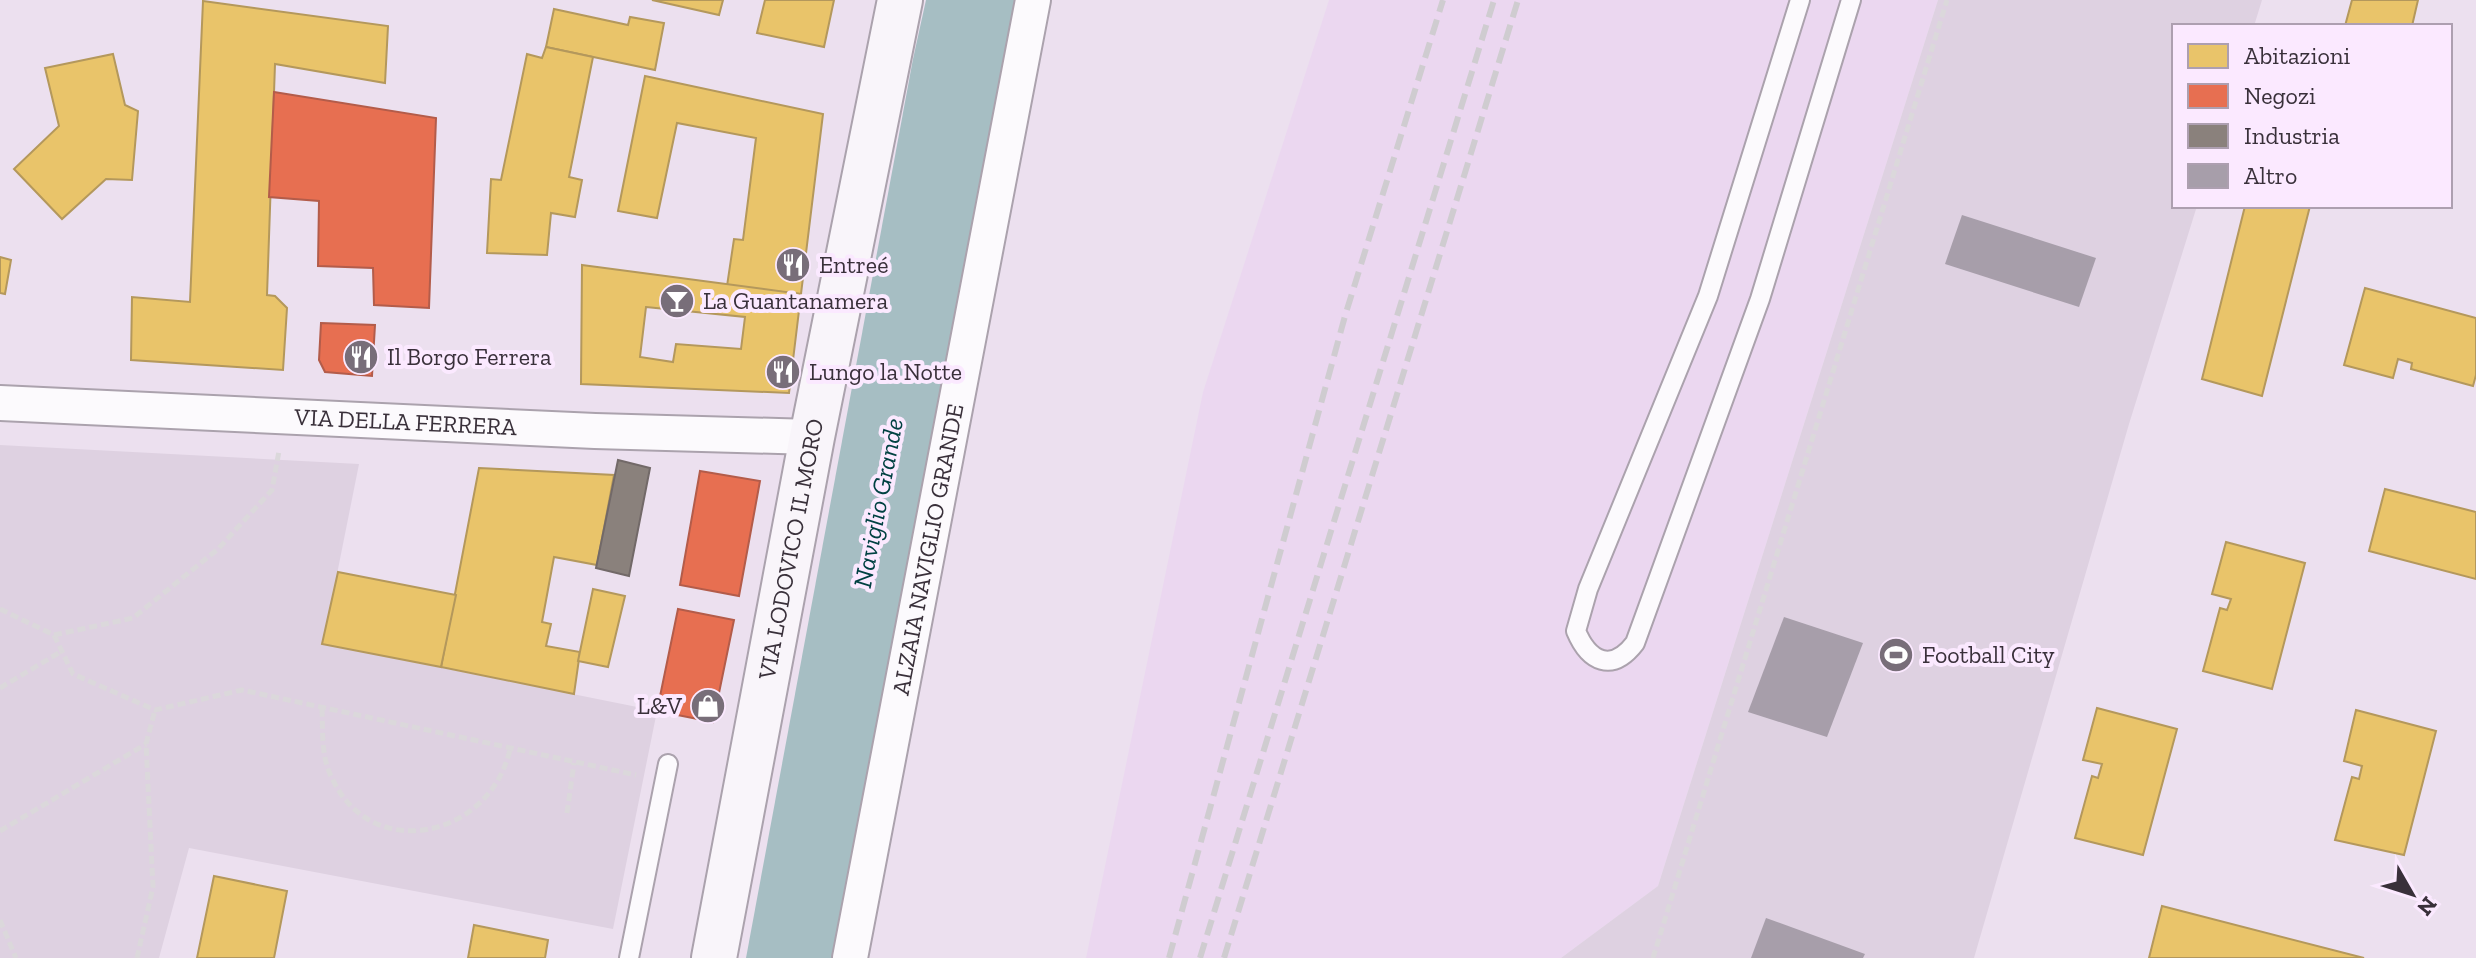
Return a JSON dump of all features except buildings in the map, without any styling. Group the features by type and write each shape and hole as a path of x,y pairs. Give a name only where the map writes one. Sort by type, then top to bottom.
{"street":[{"name":"VIA LODOVICO IL MORO","path":"714,958 812,437 900,0"},
{"name":"ALZAIA NAVIGLIO GRANDE","path":"850,958 1033,0"},
{"name":"VIA DELLA FERRERA","path":"0,403 595,431 812,437"}],"lane":[{"path":"1800,0 1708,296 1588,589 1576,631 1583,648 1595,658 1609,661 1624,657 1635,643 1760,299 1851,0"},
{"path":"629,958 666,773"}],"path":[{"path":"1653,958 1947,0"},
{"path":"54,635 133,618 218,549 272,490 279,450"},
{"path":"0,609 54,635 73,674 155,710 242,690 574,763 666,773"},
{"path":"0,688 62,651"},
{"path":"322,709 324,752 330,776 344,797 362,816 410,833 466,817 506,769 510,749"},
{"path":"137,958 153,887 146,744 155,710"},
{"path":"0,831 146,744"},
{"path":"567,813 574,763"},
{"path":"0,920 16,958"}],"shaded area":[{"path":"1329,0 1938,0 1658,886 1561,958 1086,958 1203,392"},
{"name":"Football City","path":"1938,0 2262,0 2255,24 2172,24 2172,208 2196,208 2129,424 1974,958 1561,958 1658,886"},
{"path":"0,445 359,464 323,644 657,711 613,929 189,848 159,958 0,958"}],"water":[{"name":"Naviglio Grande","path":"926,0 1016,0 834,958 746,958 913,59"}],"railway":[{"path":"1169,958 1345,316 1443,0"},
{"path":"1200,958 1494,0"},
{"path":"1224,958 1518,0"}],"place":[{"name":"Entreé","path":"793,265"},
{"name":"La Guantanamera","path":"677,301"},
{"name":"Il Borgo Ferrera","path":"361,357"},
{"name":"Lungo la Notte","path":"783,372"},
{"name":"Football City","path":"1896,655"},
{"name":"L&V","path":"708,706"}]}
